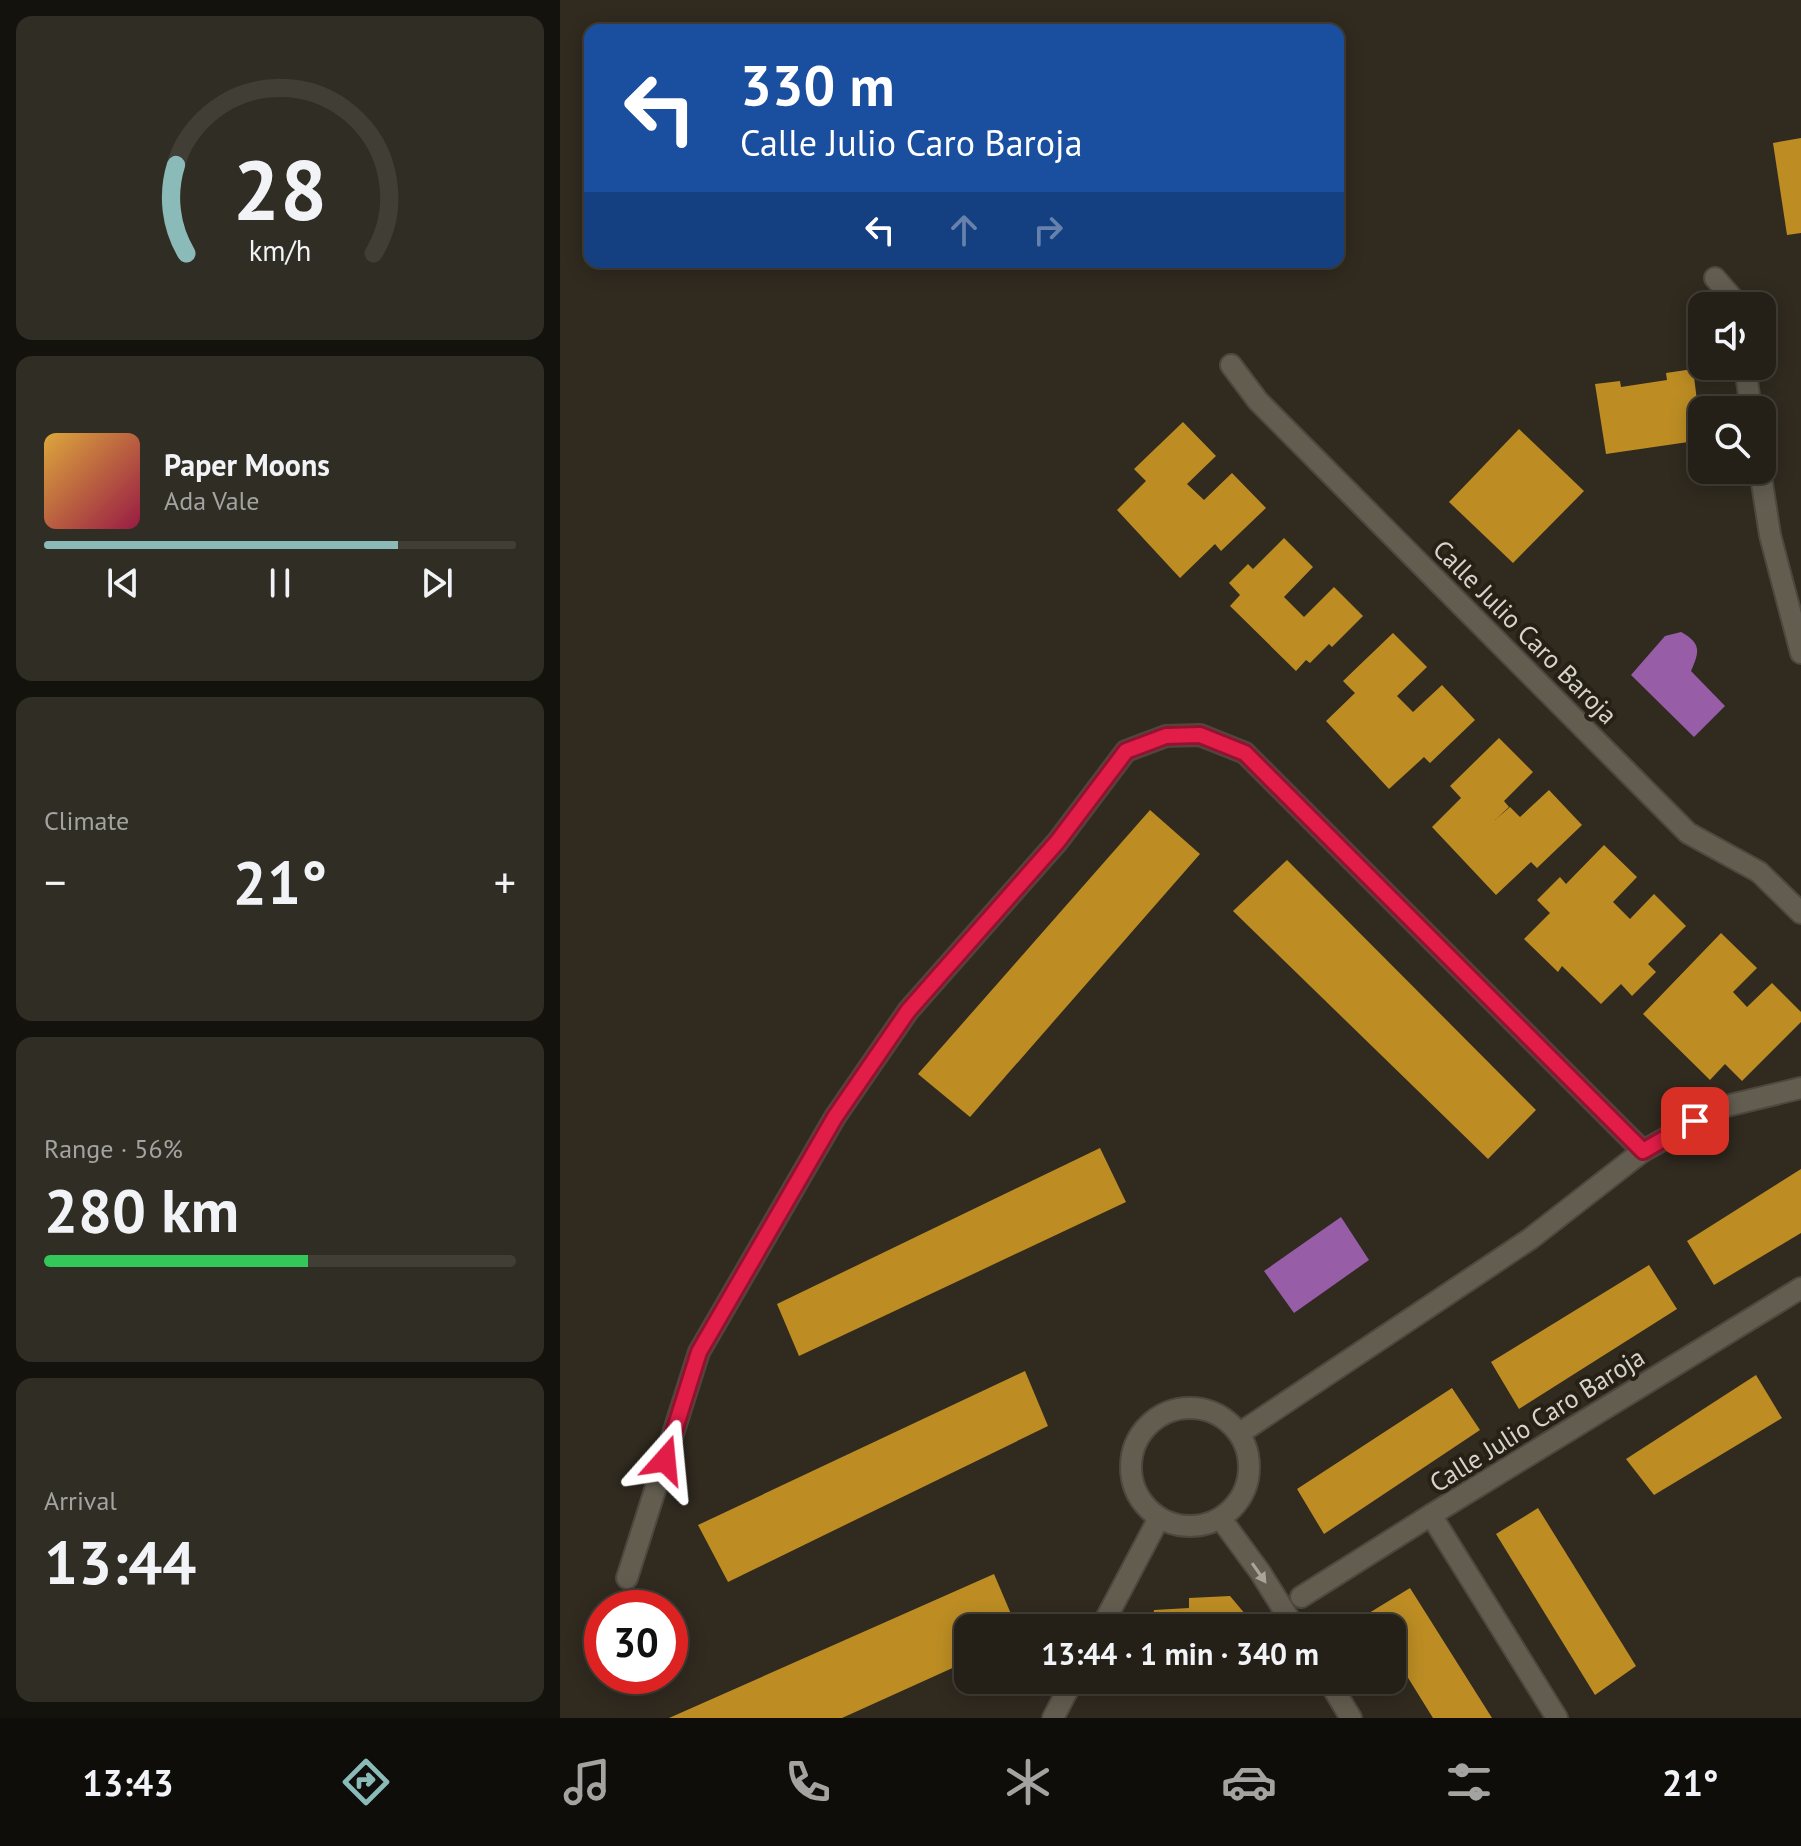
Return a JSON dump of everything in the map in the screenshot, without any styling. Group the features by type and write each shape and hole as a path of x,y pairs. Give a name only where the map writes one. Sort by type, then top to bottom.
{"street":[{"path":"1715,278 1727,292"},
{"name":"Calle Julio Caro Baroja","path":"1231,365 1258,401 1688,833 1759,872 1801,913"},
{"path":"1762,484 1770,535 1801,653"},
{"path":"627,1578 699,1352 835,1117 908,1011 1058,841 1126,751 1166,736 1200,735 1245,753 1643,1151"},
{"path":"1240,1433 1530,1239 1643,1151 1722,1107 1801,1088"},
{"name":"Calle Julio Caro Baroja","path":"1301,1597 1801,1288"},
{"path":"1195,1407 1220,1415 1240,1433 1249,1455 1249,1480 1239,1502 1221,1519 1190,1527 1159,1518 1140,1500 1131,1475 1133,1449 1146,1426 1168,1411 1195,1407"},
{"path":"1431,1515 1557,1718"},
{"path":"1108,1614 1159,1518"},
{"path":"1221,1519 1286,1614"},
{"path":"1053,1718 1066,1694"},
{"path":"1336,1694 1351,1718"}],"shaded area":[{"path":"1681,632 1697,648 1691,671 1725,706 1694,737 1631,675 1665,636"},
{"path":"1341,1217 1369,1260 1294,1313 1264,1271"}],"building":[{"path":"1801,138 1801,233 1787,235 1773,143"},
{"path":"1688,370 1688,380 1694,380 1696,396 1688,396 1688,442 1606,454 1595,384 1620,381 1621,387 1667,380 1666,373"},
{"path":"1183,422 1216,456 1187,484 1204,500 1232,473 1266,508 1221,551 1215,544 1180,578 1117,510 1146,481 1134,469"},
{"path":"1519,429 1584,491 1513,563 1449,502"},
{"path":"1284,538 1313,567 1284,597 1304,617 1334,587 1363,616 1332,647 1329,644 1310,663 1306,660 1296,671 1230,606 1240,595 1229,583 1248,564 1253,569"},
{"path":"1393,633 1427,667 1397,696 1413,712 1442,685 1475,720 1430,763 1424,757 1389,789 1326,721 1355,693 1343,681"},
{"path":"1499,738 1533,772 1504,801 1509,807 1495,820 1510,807 1520,817 1549,790 1582,825 1537,868 1531,862 1496,895 1432,827 1461,798 1450,786"},
{"path":"1150,810 1200,854 970,1117 918,1074"},
{"path":"1604,845 1637,877 1613,902 1630,919 1654,894 1686,926 1648,964 1656,972 1632,996 1621,984 1601,1004 1562,966 1558,972 1524,939 1550,913 1537,900 1560,877 1566,884"},
{"path":"1287,860 1536,1110 1488,1159 1233,911"},
{"path":"1721,933 1757,968 1733,992 1747,1007 1772,983 1801,1012 1801,1022 1742,1081 1725,1064 1710,1080 1643,1014"},
{"path":"1100,1148 1126,1202 799,1356 777,1304"},
{"path":"1801,1169 1801,1233 1714,1285 1687,1241"},
{"path":"1649,1265 1677,1309 1519,1409 1491,1362"},
{"path":"1025,1371 1048,1426 728,1582 698,1525"},
{"path":"1756,1375 1782,1418 1654,1495 1626,1459"},
{"path":"1452,1388 1480,1430 1324,1534 1297,1489"},
{"path":"1538,1508 1636,1666 1595,1695 1496,1534"},
{"path":"994,1574 1011,1614 954,1614 954,1667 842,1718 669,1718"},
{"path":"1410,1588 1492,1718 1433,1718 1406,1675 1406,1614 1369,1613"},
{"path":"1230,1596 1245,1614 1153,1614 1154,1610 1189,1608 1189,1598"}],"route":[{"path":"665,1460 699,1352 835,1117 908,1011 1058,841 1126,751 1166,736 1200,735 1245,753 1643,1151 1695,1121"}]}
